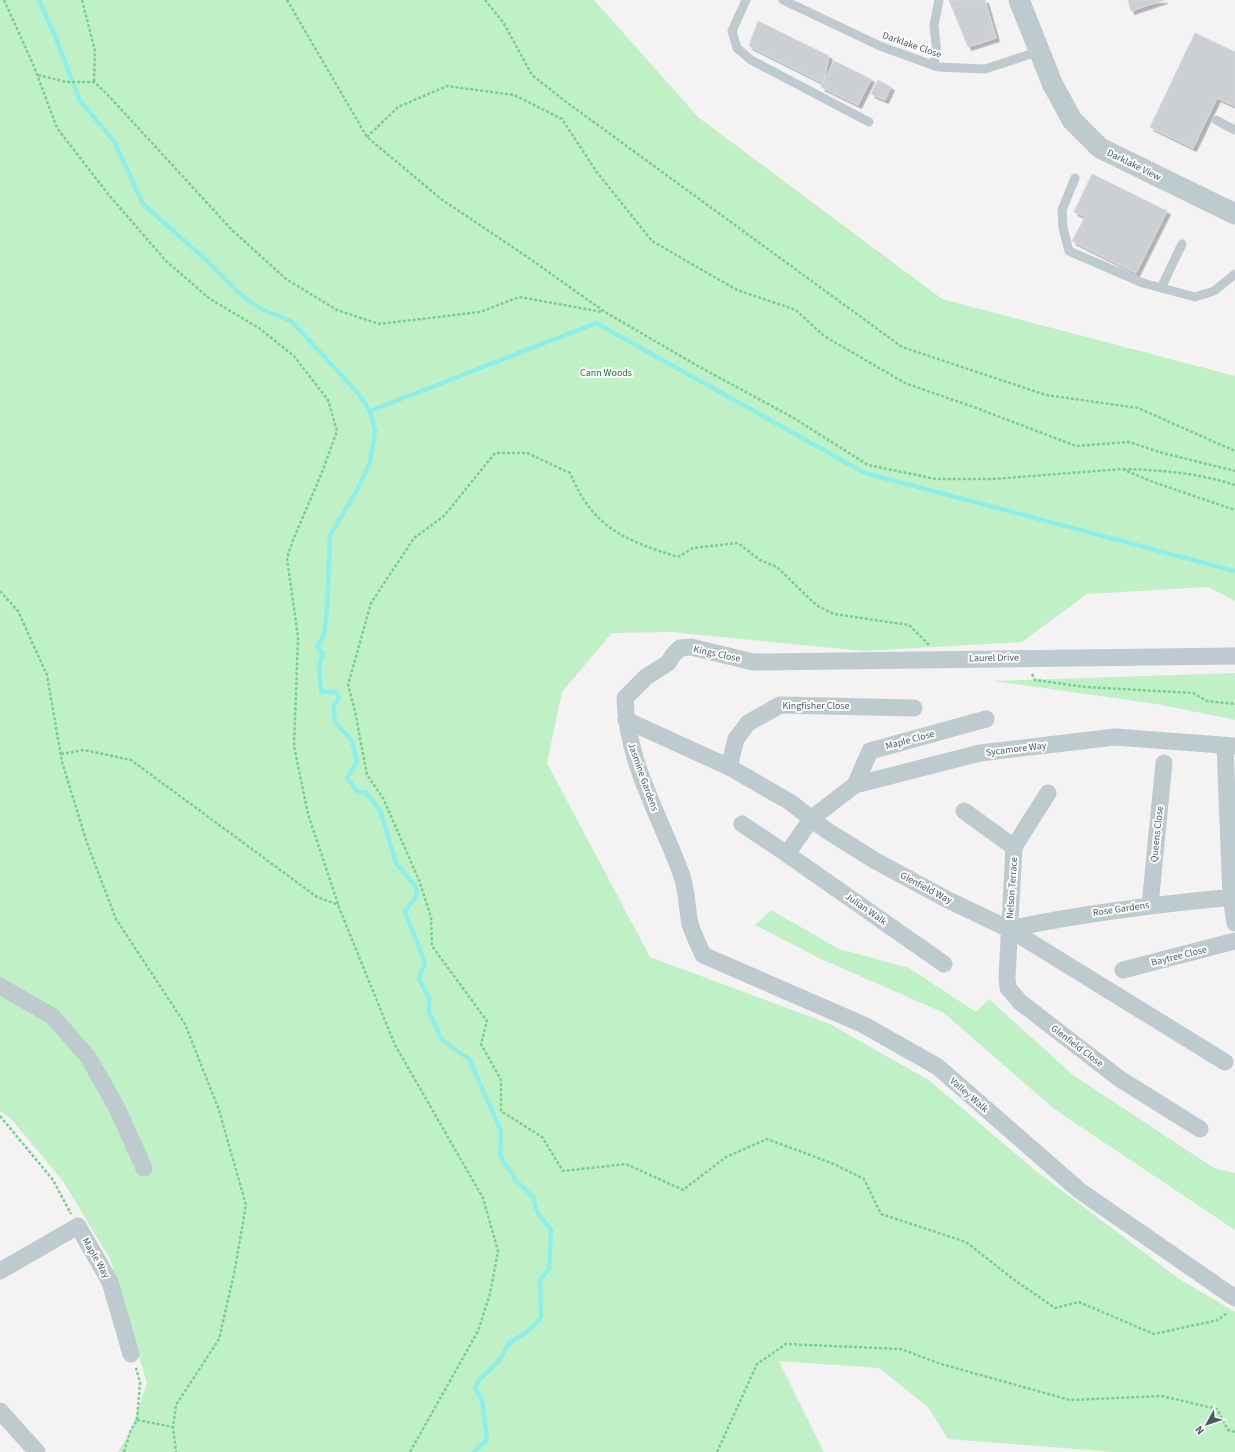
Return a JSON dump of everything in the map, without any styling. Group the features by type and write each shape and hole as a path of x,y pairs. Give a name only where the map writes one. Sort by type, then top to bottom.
{"street":[{"name":"Darklake View","path":"1019,0 1052,83 1072,120 1100,148 1235,214"},
{"name":"Kings Close","path":"680,648 691,647 753,662"},
{"name":"Jasmine Gardens","path":"680,648 668,663 646,677 625,698 626,720 630,742 646,792 671,846 686,890 690,925"},
{"name":"Laurel Drive","path":"753,662 1021,657 1235,656"},
{"name":"Kingfisher Close","path":"729,767 736,740 748,722 780,705 914,708"},
{"name":"Maple Close","path":"855,785 870,751 986,719"},
{"name":"Glenfield Way","path":"626,720 729,767 790,802 874,860 946,899 1009,929 1225,1062"},
{"name":"Sycamore Way","path":"812,818 855,785 980,753 1115,737 1230,746"},
{"path":"1230,746 1233,897 1235,924"},
{"name":"Queens Close","path":"1150,905 1164,763"},
{"name":"Nelson Terrace","path":"1009,929 1014,846 1048,793"},
{"name":"Nelson Terrace","path":"964,811 1014,846"},
{"path":"787,854 812,818"},
{"name":"Julian Walk","path":"742,824 944,964"},
{"name":"Rose Gardens","path":"1009,929 1058,919 1150,905 1233,897"},
{"name":"Valley Walk","path":"690,925 703,955 864,1026 938,1068 1080,1191 1235,1298"},
{"name":"Glenfield Close","path":"1009,929 1007,958 1008,988 1020,1002 1120,1079 1200,1129"},
{"name":"Baytree Close","path":"1123,970 1235,942"},
{"path":"0,986 52,1016 88,1057 116,1106 144,1168"},
{"name":"Maple Way","path":"0,1271 78,1226 110,1282 131,1354"},
{"path":"0,1411 37,1452"}],"lane":[{"path":"746,0 732,31 737,48 751,60 869,122"},
{"name":"Darklake Close","path":"783,0 880,46 938,67 984,69 1040,51"},
{"path":"932,65 937,54 934,25 939,0"},
{"path":"1216,120 1235,130"},
{"path":"1075,178 1062,210 1063,228 1069,251 1143,283 1195,297 1214,291 1235,274"},
{"path":"1161,288 1182,244"}],"path":[{"path":"4,0 37,75 57,128 108,194 166,261 210,299 260,328 294,356 328,400 337,430 321,475 293,540 287,558 298,638 294,746 308,814 339,906 395,1045 483,1198 498,1251 490,1294 478,1331 410,1452"},
{"path":"82,0 95,51 94,82"},
{"path":"287,0 367,137 440,200 523,254 605,312 696,365 792,417 868,465 936,479 992,480 1122,469 1156,470 1220,480 1235,485"},
{"path":"485,0 503,22 532,75 565,101 902,347 1046,395 1138,408 1235,451"},
{"path":"37,75 66,82 94,82 107,94 232,230 286,279 337,310 379,324 480,312 519,297 605,312"},
{"path":"367,137 398,107 447,86 514,95 562,119 596,171 652,241 737,290 796,310 824,336 905,383 1076,446 1129,442 1163,453 1235,471"},
{"path":"1122,469 1153,482 1235,510"},
{"path":"0,591 18,611 47,674 61,754 86,843 116,919 185,1024 220,1110 246,1205 234,1274 219,1339 176,1404 173,1427 176,1452"},
{"path":"1021,657 1035,680 1086,688 1193,693 1207,701 1235,704"},
{"path":"61,754 84,750 131,760 317,897 339,906"},
{"path":"0,1116 53,1180 78,1226"},
{"path":"717,1452 757,1364 786,1344 901,1349 941,1364 1070,1400 1162,1396 1217,1409 1228,1430 1235,1432"},
{"path":"124,1452 130,1432 137,1420 140,1382 131,1354"},
{"path":"137,1420 173,1427"}],"green space":[{"name":"Cann Woods","path":"0,0 594,0 698,117 942,299 1235,376 1235,601 1208,587 1087,594 1022,642 863,651 672,632 612,633 562,692 547,763 650,957 830,1024 930,1081 1036,1171 1178,1278 1235,1312 1235,1452 1114,1452 948,1439 928,1407 879,1368 779,1361 824,1452 118,1452 130,1432 147,1383 110,1259 63,1181 12,1120 0,1111"},
{"path":"1235,673 1235,720 1157,704 993,681"},
{"path":"771,910 839,949 909,968 976,1012 989,999 1073,1075 1214,1168 1235,1173 1235,1230 1054,1109 944,1013 821,959 755,925"}],"building":[{"path":"949,0 985,0 996,38 968,47"},
{"path":"1128,0 1164,0 1131,11"},
{"path":"758,21 829,56 823,83 749,46"},
{"path":"1195,33 1235,52 1235,106 1217,98 1193,148 1150,127"},
{"path":"834,61 871,79 858,105 821,87"},
{"path":"878,80 891,87 885,100 871,94"},
{"path":"1092,174 1167,211 1136,273 1072,241 1085,217 1074,212"}],"waterway":[{"path":"39,0 56,38 80,101 114,141 143,204 205,259 237,291 259,308 291,321 358,393 370,411 375,431 370,463 355,494 330,535 327,611 324,635 317,646 323,653 319,667 321,692 336,692 339,699 333,707 335,722 352,741 357,761 347,778 359,793 365,792 380,810 396,863 417,889 416,896 405,912 425,962 419,979 429,998 429,1012 442,1040 469,1059 501,1131 500,1155 516,1181 533,1197 537,1212 551,1230 549,1269 540,1281 541,1318 527,1332 509,1343 499,1361 479,1380 475,1389 482,1399 487,1440 474,1452"},
{"path":"370,411 596,323 865,473 1235,571"}]}
